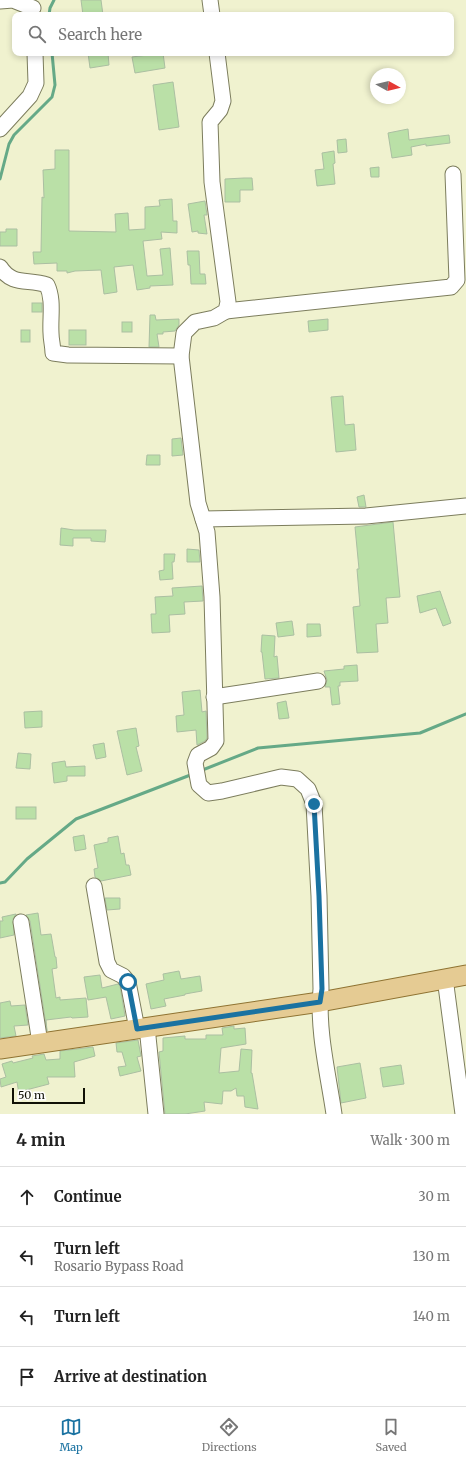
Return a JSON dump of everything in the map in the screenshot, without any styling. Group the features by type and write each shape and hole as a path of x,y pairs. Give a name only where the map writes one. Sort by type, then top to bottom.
{"main road":[{"path":"0,1049 320,1002 466,975"}],"street":[{"path":"0,1 13,0 33,8"},
{"path":"210,0 212,12"},
{"path":"0,129 30,96 36,83 35,56"},
{"path":"217,56 223,101 220,110 210,122 212,182 228,302 226,311"},
{"path":"334,1114 324,1052 320,1002 322,989 314,804 308,789 297,779 281,777 208,793 199,785 194,763 198,755 211,748 216,741 212,597 207,532 198,503 181,356 184,333 195,322 214,318 226,311 451,287 457,280 453,174"},
{"path":"0,267 4,273 14,280 38,282 47,285 50,290 51,301 51,334 53,353 68,355 181,356"},
{"path":"203,519 366,516 466,506"},
{"path":"214,697 318,681"},
{"path":"94,886 107,962 111,970 124,976 128,982 142,1028 156,1114"},
{"path":"21,922 40,1043"},
{"path":"445,978 463,1114"}],"building":[{"path":"81,0 101,0 103,12 83,12"},
{"path":"88,56 108,56 109,65 90,68"},
{"path":"163,56 165,68 135,73 132,57"},
{"path":"173,82 179,127 159,130 153,85"},
{"path":"408,129 409,140 449,135 450,143 426,146 426,144 411,147 412,155 392,158 388,133"},
{"path":"346,139 347,152 338,153 337,140"},
{"path":"55,150 69,150 69,231 116,232 115,214 128,213 129,230 145,229 145,207 160,206 159,200 172,199 173,221 177,221 177,233 161,232 162,239 143,241 147,276 163,275 160,249 170,248 173,285 150,286 150,288 137,290 133,265 114,267 117,292 104,294 101,270 75,271 67,273 67,271 57,271 57,263 34,264 33,252 41,252 42,197 44,198 43,170 55,169"},
{"path":"334,151 335,163 333,164 335,184 317,186 315,170 324,169 322,153"},
{"path":"379,167 379,177 371,177 370,168"},
{"path":"252,178 253,190 240,190 240,202 225,202 225,179"},
{"path":"205,201 207,215 204,215 207,234 198,233 198,231 192,232 188,204"},
{"path":"6,229 17,229 17,246 0,246 0,232 6,232"},
{"path":"187,251 199,251 200,274 205,274 206,284 191,284 190,265 188,265"},
{"path":"32,303 42,303 42,312 32,312"},
{"path":"150,315 155,315 156,320 179,319 179,325 175,331 157,334 159,347 149,347"},
{"path":"328,319 328,330 309,332 308,321"},
{"path":"122,322 132,322 132,332 122,332"},
{"path":"21,330 30,330 30,342 21,342"},
{"path":"69,330 86,330 86,345 69,345"},
{"path":"343,396 345,425 354,424 356,450 336,452 331,397"},
{"path":"181,438 183,455 172,456 172,439"},
{"path":"147,455 160,455 160,465 146,465"},
{"path":"364,495 366,507 359,507 357,497"},
{"path":"393,522 400,597 386,598 388,623 376,624 378,652 357,653 353,607 360,606 357,569 359,569 355,527"},
{"path":"61,528 74,530 106,530 105,542 91,541 91,538 73,538 73,546 60,545"},
{"path":"187,549 199,550 200,562 187,562"},
{"path":"164,554 175,554 174,562 172,562 173,579 160,580 159,571 164,570"},
{"path":"202,586 203,601 184,602 185,614 169,615 170,632 152,633 151,614 156,614 155,597 173,596 172,588"},
{"path":"440,591 451,623 443,626 436,608 420,613 417,596"},
{"path":"292,621 294,635 278,637 276,623"},
{"path":"307,624 320,624 321,636 307,637"},
{"path":"262,635 275,636 274,657 277,656 279,678 265,679 261,652"},
{"path":"357,665 358,681 340,682 340,686 338,686 340,704 332,705 330,687 325,687 327,680 324,671 344,669 344,666"},
{"path":"200,690 202,712 206,711 207,738 205,741 197,745 196,730 177,732 176,716 184,715 182,692"},
{"path":"286,701 289,718 279,719 277,703"},
{"path":"42,711 42,727 25,728 24,712"},
{"path":"136,728 139,746 136,747 142,771 127,775 117,731"},
{"path":"104,743 106,757 96,759 93,745"},
{"path":"18,753 31,754 30,769 16,768"},
{"path":"65,761 66,767 85,766 85,776 67,776 67,781 54,783 52,763"},
{"path":"16,807 36,807 36,819 16,819"},
{"path":"84,835 86,849 75,851 73,837"},
{"path":"118,836 121,854 124,853 126,865 129,865 131,875 101,881 95,877 94,869 98,868 94,845 108,842 108,838"},
{"path":"105,898 120,898 120,909 107,910"},
{"path":"38,913 41,935 51,934 56,957 57,968 52,969 56,998 60,997 60,1000 86,998 88,1017 71,1017 46,1020 47,1031 30,921 26,915"},
{"path":"16,914 13,919 14,935 0,938 0,921 3,921 2,917"},
{"path":"179,971 181,979 200,976 202,991 164,999 166,1006 151,1009 146,984 164,980 163,974"},
{"path":"100,975 102,988 118,984 120,986 125,1016 111,1019 106,997 88,1000 84,977"},
{"path":"10,1001 11,1006 25,1005 28,1025 14,1026 16,1036 0,1038 0,1003"},
{"path":"234,1026 234,1029 245,1028 246,1044 221,1048 219,1073 239,1071 241,1049 252,1050 251,1073 258,1109 245,1107 244,1096 237,1096 236,1088 231,1091 223,1091 222,1104 204,1102 205,1111 185,1114 165,1114 159,1052 163,1051 163,1038 185,1036 185,1039 206,1039 206,1035 223,1035 222,1028"},
{"path":"138,1040 141,1056 137,1057 141,1071 120,1076 118,1067 126,1066 122,1052 117,1052 116,1043"},
{"path":"93,1047 95,1056 74,1062 75,1077 47,1077 49,1084 26,1090 27,1092 19,1094 17,1082 1,1087 0,1079 6,1077 2,1064 12,1061 13,1063 33,1058 32,1056 44,1054 46,1060 60,1059 60,1051"},
{"path":"360,1063 366,1098 341,1103 337,1067"},
{"path":"401,1065 404,1084 383,1087 380,1068"}],"waterway":[{"path":"49,12 54,0"},
{"path":"0,179 9,144 14,135 52,97 55,85 52,56"},
{"path":"200,771 258,748 420,733 466,714"},
{"path":"0,883 5,882 27,859 76,819 193,774"}],"route":[{"path":"128,982 137,1029 320,1002 322,989 314,804"}]}
